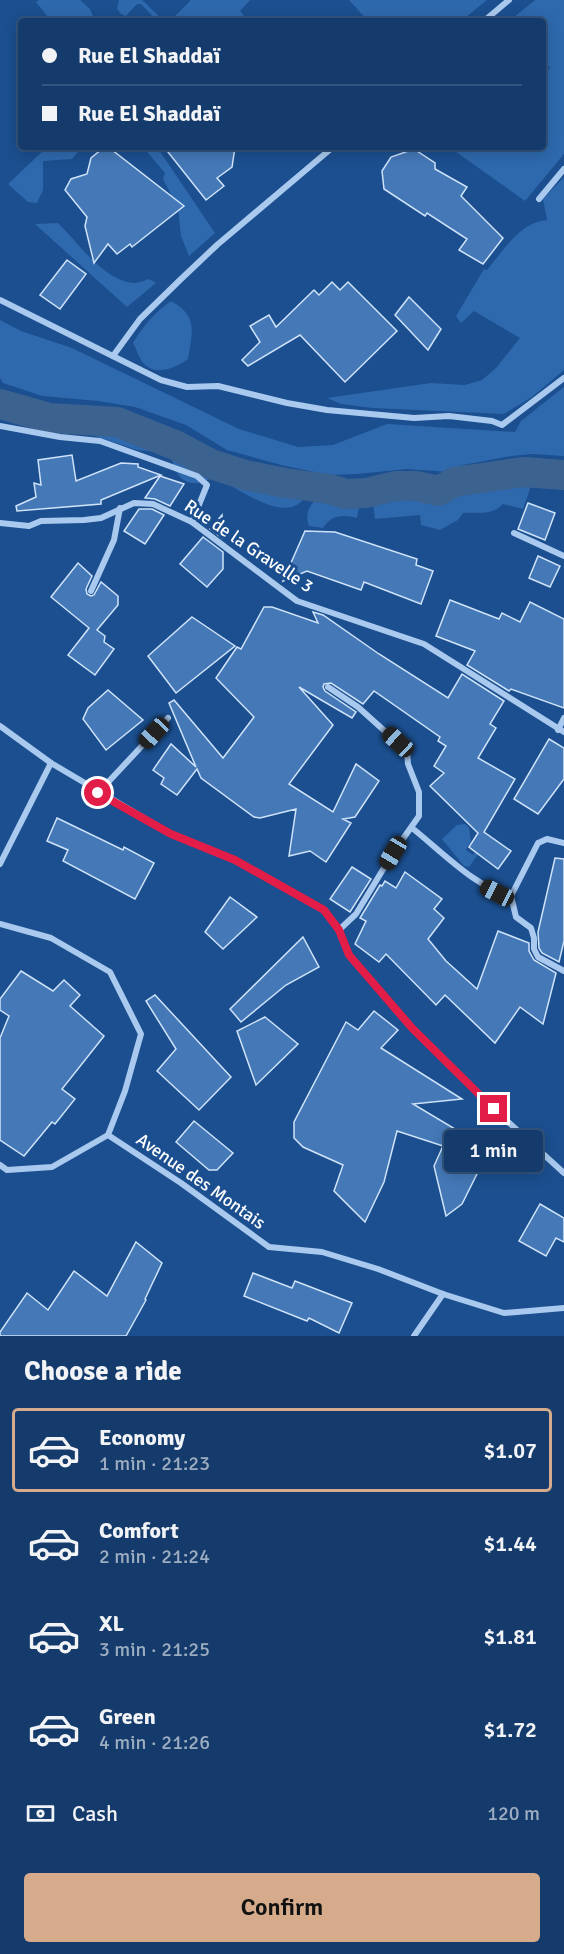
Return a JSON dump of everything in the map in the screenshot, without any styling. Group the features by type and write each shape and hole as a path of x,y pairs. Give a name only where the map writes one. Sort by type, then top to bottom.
{"street":[{"path":"488,18 509,0"},
{"path":"113,356 140,319 217,245 329,150"},
{"path":"539,199 564,169"},
{"path":"0,300 161,380 187,387 218,386 327,410 414,418 449,417 502,425 564,378"},
{"path":"0,426 100,441 197,476 207,485 192,522"},
{"name":"Rue de la Gravelle 3","path":"0,523 29,526 41,521 101,518 134,503 153,504 192,522 297,601 424,644 561,731"},
{"path":"91,591 114,540 120,508"},
{"path":"514,533 564,556"},
{"path":"328,687 358,707 407,751 408,764 419,792 419,816 393,853 356,914 339,930"},
{"path":"98,793 168,718"},
{"path":"561,731 564,718"},
{"path":"0,726 98,793 171,834 235,860 324,910 339,930 349,955 412,1028 494,1109 564,1173"},
{"path":"0,864 51,763"},
{"path":"412,828 483,885 497,893 511,896"},
{"path":"564,843 542,839 511,896 516,917 531,928 534,950 538,957 564,971"},
{"name":"Avenue des Montais","path":"0,924 51,938 110,972 141,1034 125,1091 108,1135 181,1183 269,1247 322,1252 504,1313 564,1308"},
{"path":"0,1165 7,1170 52,1167 108,1135"},
{"path":"414,1336 443,1294"}],"shaded area":[{"path":"39,0 80,0 90,9 94,18 49,18 36,2"},
{"path":"119,0 142,0 161,18 154,18 141,4 137,4 126,16 117,9"},
{"path":"191,0 250,0 240,11 246,18 173,18"},
{"path":"349,0 487,0 465,18 365,18"},
{"path":"535,0 564,0 564,154 525,201 453,150 546,150 546,73 550,67 546,64 546,18 513,18"},
{"path":"44,150 80,150 72,159 43,161 43,190 37,203 28,202 8,184"},
{"path":"146,150 159,150 215,233 189,256 181,236 178,208 163,179 165,173"},
{"path":"564,177 564,370 532,397 504,414 373,408 341,404 327,398 431,383 465,385 482,380 496,368 520,338 474,311 461,323 456,316 484,269 487,270 520,232 537,222 547,220 543,199"},
{"path":"58,223 92,260 113,276 135,283 149,279 156,283 127,307 35,224"},
{"path":"171,301 180,307 190,319 192,334 188,359 164,370 151,369 141,360 133,343 150,320"},
{"path":"0,320 21,331 72,348 239,429 298,447 333,445 387,424 515,432 521,421 564,387 564,456 531,454 512,456 463,465 449,472 407,469 329,475 281,465 227,450 186,425 135,407 42,396 3,383 0,378"},
{"path":"89,415 116,415 137,421 203,453 231,463 304,481 307,493 300,503 281,508 259,501 229,485 210,479 197,483 185,481 177,473 172,459 158,452 137,450 89,434 82,423"},
{"path":"516,474 534,477 523,509 503,504 489,512 463,513 458,520 440,530 421,525 420,515 375,519 373,505 359,507 357,518 346,516 333,518 323,528 309,526 308,522 307,514 312,504 325,496 380,499 416,489 470,487"},
{"path":"465,824 469,828 471,841 466,850 473,855 478,848 481,850 469,867 464,866 442,839 457,825"}],"building":[{"path":"101,150 112,150 184,206 132,247 130,244 117,254 108,244 94,263 85,226 87,217 65,190 71,179 87,174 91,158"},
{"path":"166,150 235,150 232,167 217,178 224,186 206,200"},
{"path":"416,150 435,163 435,169 467,187 461,196 503,238 483,264 459,250 467,239 427,213 425,216 384,189 382,171 391,157"},
{"path":"67,260 86,274 60,309 40,295"},
{"path":"332,282 340,290 348,282 397,331 345,382 300,335 248,366 242,360 260,342 250,326 269,315 276,327 314,290 319,295"},
{"path":"409,297 441,329 428,350 395,315"},
{"path":"72,455 76,481 121,463 138,464 138,467 161,475 101,500 101,504 17,511 16,506 36,497 34,483 41,485 38,460"},
{"path":"160,476 184,484 170,506 155,499 145,498"},
{"path":"528,503 555,513 545,540 518,529"},
{"path":"139,509 152,509 164,515 145,544 124,531"},
{"path":"222,515 222,538 210,529"},
{"path":"305,531 335,532 417,559 416,565 433,571 421,604 364,582 361,590 307,571 283,581"},
{"path":"203,537 223,552 223,569 207,587 180,564"},
{"path":"538,556 560,566 550,587 529,578"},
{"path":"78,563 92,576 86,589 87,594 94,595 101,582 118,596 118,605 97,630 105,636 104,642 114,649 95,675 68,655 89,628 51,597"},
{"path":"450,600 499,619 502,613 520,622 530,602 564,619 564,708 511,689 509,691 467,665 475,651 436,636"},
{"path":"264,607 272,607 318,623 313,612 323,615 448,698 462,674 504,701 490,724 496,728 478,758 515,779 484,832 511,851 498,869 469,847 478,833 430,786 444,773 434,766 446,746 438,741 440,737 374,691 363,704 331,683 324,684 325,691 356,712 352,718 299,687 333,725 289,784 333,812 356,764 379,781 355,817 343,819 351,823 326,862 310,851 289,856 296,809 260,818 254,817 201,778 197,769 177,795 161,784 164,778 153,770 171,744 196,767 169,703 174,700 223,758 254,717 216,678 237,647 241,649"},
{"path":"192,617 235,646 176,693 148,656"},
{"path":"108,690 143,720 106,750 83,719 88,708"},
{"path":"549,739 564,748 564,779 538,814 514,799"},
{"path":"57,818 123,850 124,847 154,863 135,899 63,861 68,850 47,841"},
{"path":"555,858 564,859 564,941 559,962 542,953 539,948 538,932"},
{"path":"352,867 371,879 350,912 330,899"},
{"path":"405,872 442,899 434,909 444,918 428,939 446,961 477,989 498,931 529,943 529,951 534,960 556,973 543,1024 520,1007 495,1043 445,995 436,1005 386,954 379,962 355,944 366,921 360,918 380,885 382,886 385,881 396,888"},
{"path":"230,897 257,917 223,949 205,932"},
{"path":"303,937 319,967 286,985 241,1022 230,1009"},
{"path":"21,971 53,991 64,980 80,995 70,1006 104,1036 62,1089 75,1099 55,1124 52,1122 24,1156 0,1140 0,1038 9,1016 0,1010 0,999"},
{"path":"155,995 231,1077 199,1110 157,1071 176,1049 146,1001"},
{"path":"374,1011 398,1030 381,1048 462,1099 413,1104 497,1154 493,1163 484,1160 462,1204 446,1216 434,1166 443,1146 397,1131 384,1182 365,1222 334,1191 343,1165 303,1147 294,1138 294,1122 346,1022 358,1030"},
{"path":"265,1017 298,1044 256,1085 237,1031"},
{"path":"194,1121 233,1153 217,1170 209,1170 176,1142"},
{"path":"540,1204 564,1218 564,1242 556,1238 546,1256 519,1241"},
{"path":"136,1242 162,1263 146,1300 126,1336 0,1336 0,1332 27,1293 48,1310 74,1271 107,1296"},
{"path":"253,1273 292,1288 295,1281 352,1303 339,1333 309,1318 307,1321 244,1296"}],"waterway":[{"path":"0,404 49,418 117,422 175,445 211,464 245,475 346,494 366,493 395,486 416,486 439,491 454,482 523,472 564,475"}],"route":[{"path":"98,793 171,834 235,860 324,910 339,930 349,955 412,1028 494,1109"}]}
